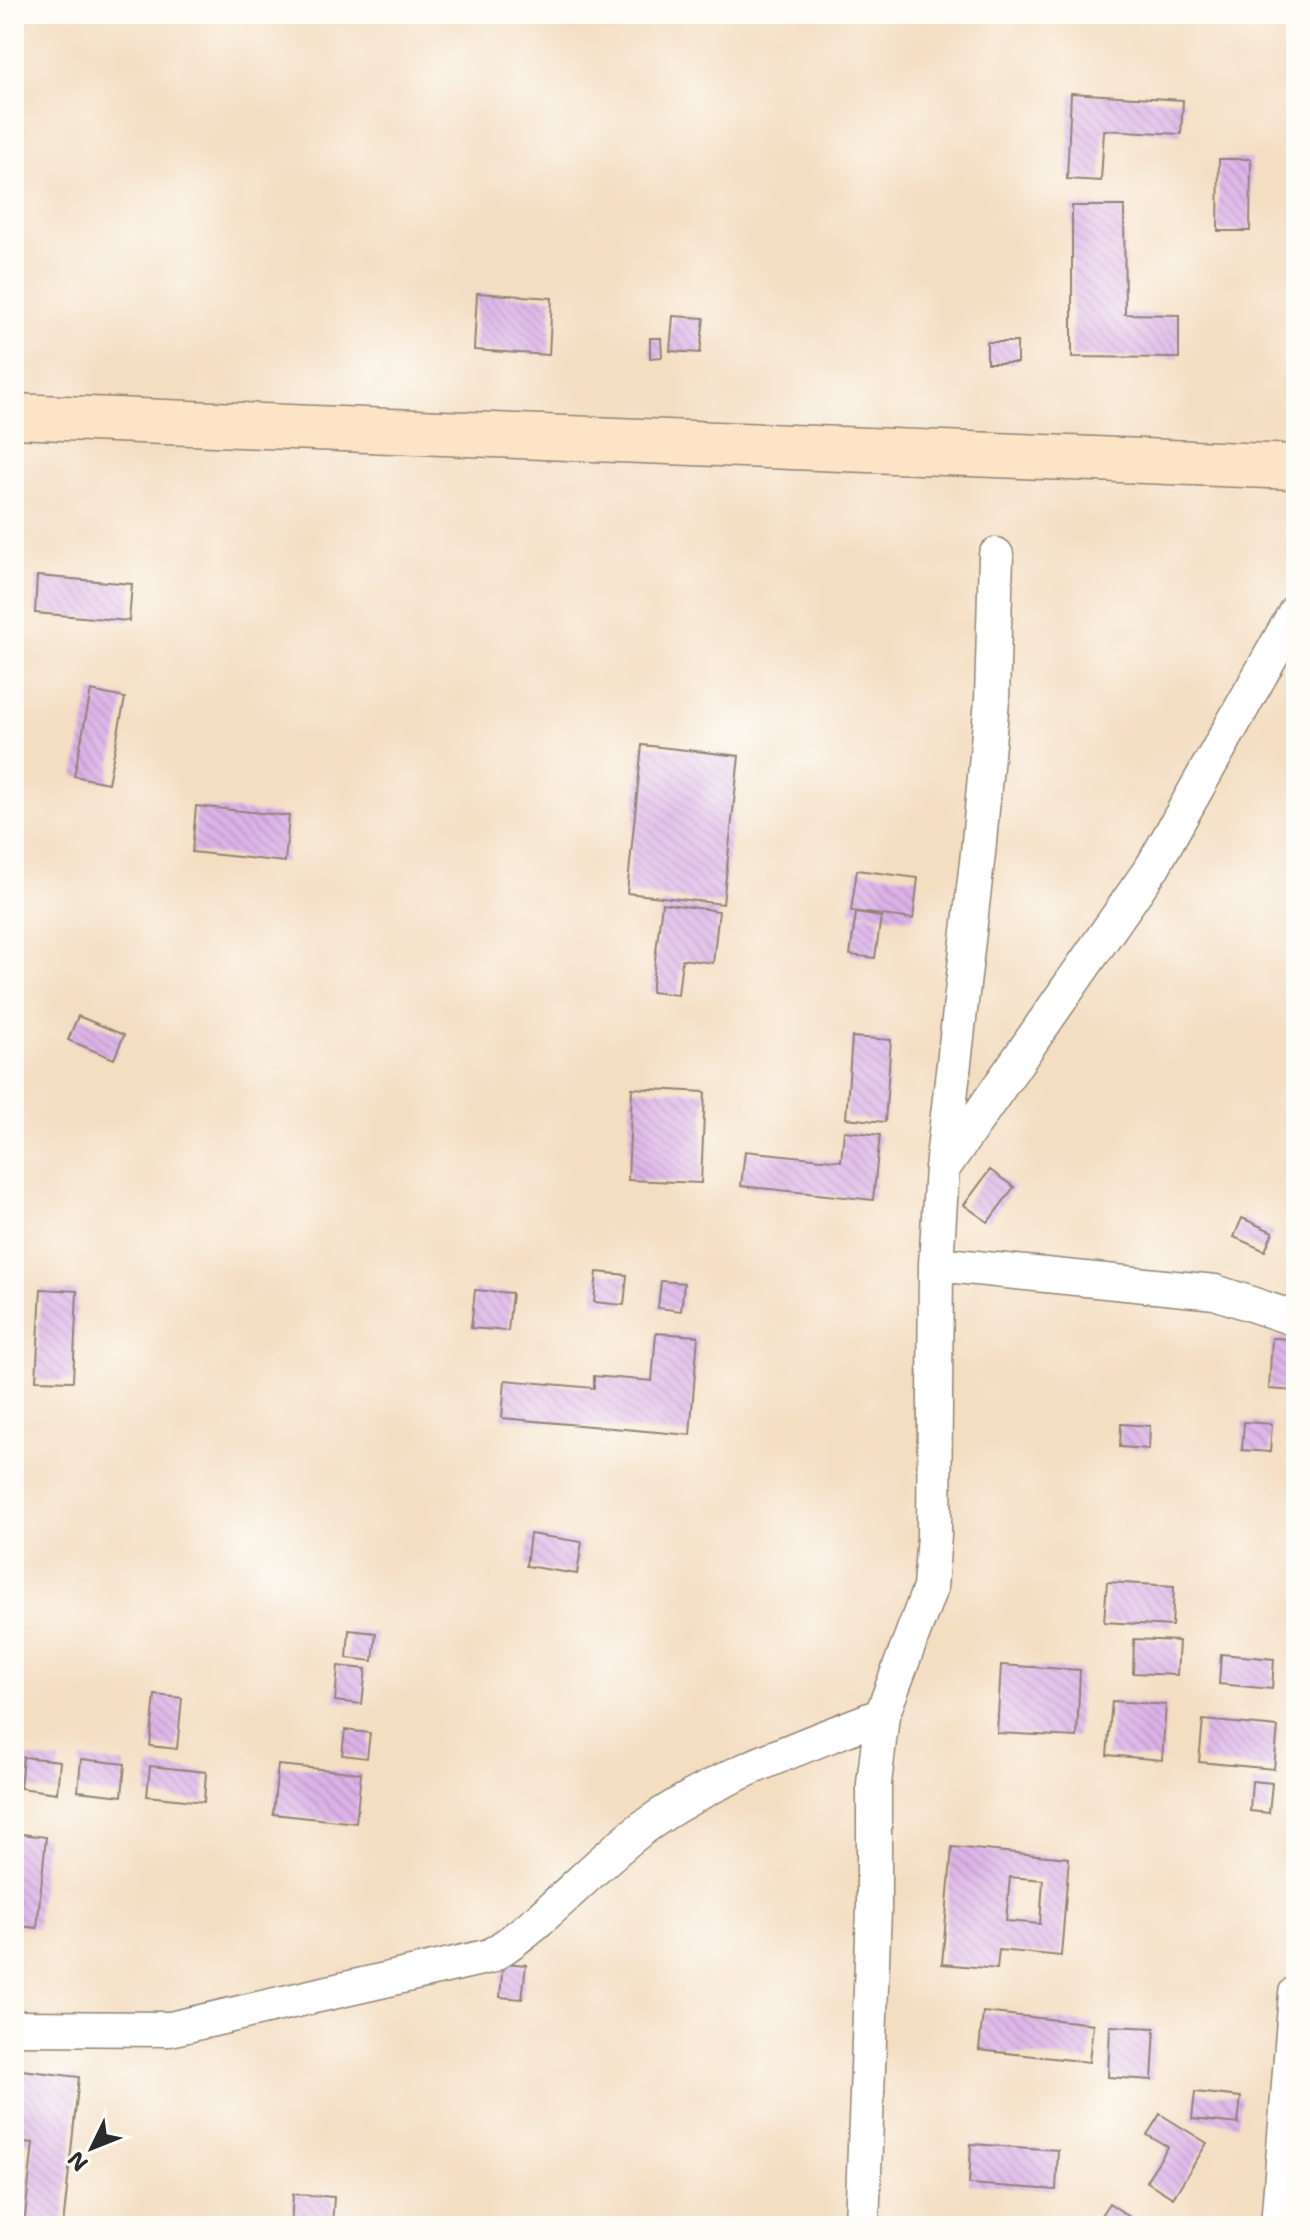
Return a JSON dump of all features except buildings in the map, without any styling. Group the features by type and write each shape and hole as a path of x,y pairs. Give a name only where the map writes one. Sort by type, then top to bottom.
{"street":[{"path":"14,416 1296,467"},
{"path":"862,2226 873,1925 874,1784 882,1715 930,1588 934,1535 936,1264 942,1168 980,837 992,700 996,555"},
{"path":"942,1168 1153,866 1296,611"},
{"path":"936,1264 1215,1292 1296,1319"},
{"path":"14,2028 170,2029 490,1956 521,1937 580,1881 645,1827 697,1794 882,1715"},
{"path":"1278,2226 1296,1993"}]}
